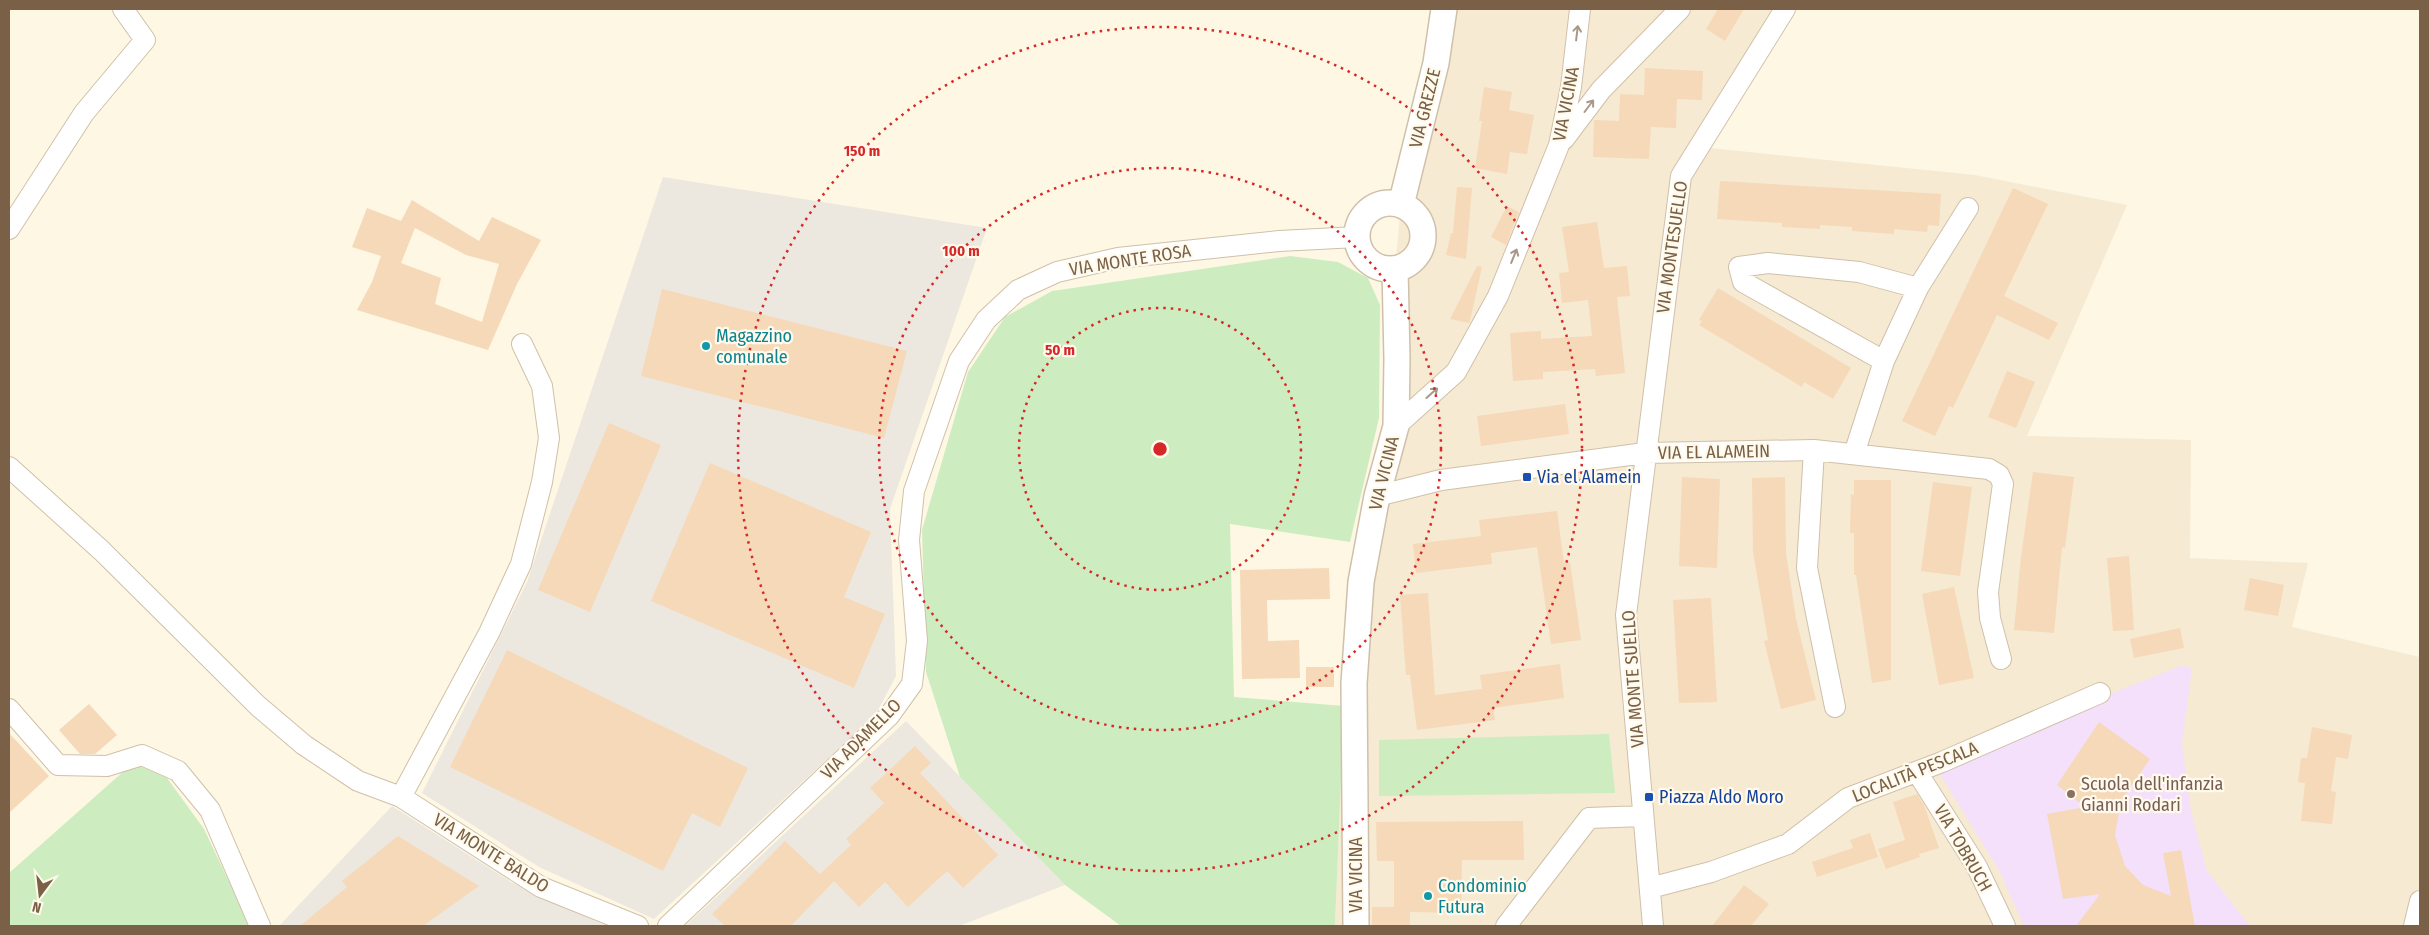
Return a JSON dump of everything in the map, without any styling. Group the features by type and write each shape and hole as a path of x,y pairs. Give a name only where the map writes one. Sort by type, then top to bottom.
{"street":[{"path":"9,229 84,113 145,40 122,9"},
{"name":"VIA GREZZE","path":"1401,205 1436,63 1444,9"},
{"name":"VIA VICINA","path":"1356,926 1354,683 1361,582 1378,496 1396,426 1456,372 1498,296 1559,145 1571,87 1580,9"},
{"path":"1559,145 1601,90 1680,9"},
{"name":"VIA MONTESUELLO","path":"1644,453 1681,176 1785,9"},
{"path":"1390,203 1401,205 1418,218 1423,239 1420,250 1414,259 1395,269 1384,269 1365,258 1359,248 1357,237 1363,217 1370,210 1390,203"},
{"path":"1854,454 1884,361 1918,288 1968,208"},
{"name":"VIA MONTE ROSA","path":"914,491 959,361 986,320 1018,290 1057,272 1118,258 1278,241 1357,237"},
{"path":"1884,361 1743,282 1739,267 1768,263 1858,272 1918,288"},
{"path":"1395,269 1398,359 1396,426"},
{"path":"401,797 489,633 521,564 542,482 549,438 542,386 522,344"},
{"path":"1814,450 1807,568 1835,707"},
{"name":"VIA EL ALAMEIN","path":"1378,496 1441,480 1644,453 1814,450 1989,469 1998,475 2003,484 1988,592 1990,618 2001,659"},
{"name":"VIA MONTE SUELLO","path":"1644,453 1626,615 1653,926"},
{"name":"VIA MONTE BALDO","path":"9,467 102,551 258,706 296,739 358,781 401,797 541,887 638,926"},
{"name":"VIA ADAMELLO","path":"668,926 889,716 912,684 917,641 909,540 914,491"},
{"name":"LOCALITÀ PESCALA","path":"1650,888 1711,872 1788,844 1848,798 1917,772 2100,693"},
{"path":"9,709 58,765 106,766 142,755 178,771 210,810 260,926"},
{"name":"VIA TOBRUCH","path":"1917,772 1977,868 2006,926"},
{"path":"1506,926 1589,818 1643,816"},
{"path":"2414,926 2420,901"}],"shaded area":[{"path":"1444,9 1785,9 1700,147 1975,175 2127,205 2027,436 2191,440 2190,558 2308,563 2292,627 2420,657 2420,926 1335,926 1344,706 1391,461 1395,269 1401,205"},
{"path":"663,177 987,228 890,509 896,676 876,714 654,919 539,867 422,793 527,582"},
{"name":"Scuola dell'infanzia Gianni Rodari","path":"2183,665 2192,669 2182,743 2191,811 2207,871 2250,926 2024,926 1999,870 1941,776 1940,771 2105,696"},
{"path":"906,721 1065,885 959,926 685,926"},
{"path":"392,806 511,882 606,926 279,926"}],"green space":[{"path":"1290,256 1338,262 1368,278 1380,305 1379,418 1350,542 1230,524 1234,697 1344,706 1335,926 1121,926 1065,885 960,777 926,672 922,530 968,372 1005,317 1052,291"},
{"path":"1609,734 1615,793 1379,796 1379,740"},
{"path":"133,763 167,778 204,829 250,926 9,926 9,873"}],"building":[{"path":"1718,9 1744,9 1725,41 1706,29"},
{"path":"1645,68 1703,71 1702,100 1677,99 1676,128 1651,127 1649,159 1593,157 1594,120 1619,121 1620,94 1644,95"},
{"path":"1484,87 1512,92 1509,110 1534,115 1527,154 1510,152 1507,174 1475,168 1482,121 1479,121"},
{"path":"1720,181 1941,194 1939,226 1928,225 1927,232 1894,229 1894,234 1852,231 1852,227 1820,225 1820,229 1782,227 1782,223 1717,219"},
{"path":"1457,187 1472,188 1466,259 1446,255 1451,233 1453,233"},
{"path":"2013,188 2048,204 2004,296 2058,323 2049,340 1997,315 1953,408 1949,406 1935,436 1902,421"},
{"path":"412,200 479,241 492,217 541,240 517,284 488,350 357,310 372,282 381,256 352,247 367,208 401,221","holes":["415,228 466,255 499,264 482,322 435,304 441,278 401,263"]},
{"path":"1507,206 1519,212 1506,245 1491,237"},
{"path":"1597,222 1604,268 1627,266 1630,296 1617,297 1625,373 1596,376 1595,369 1543,372 1543,379 1513,381 1510,333 1541,331 1541,339 1592,336 1588,300 1562,303 1559,273 1569,272 1562,227"},
{"path":"1477,266 1482,267 1469,323 1450,319"},
{"path":"1718,288 1851,368 1833,399 1804,382 1802,387 1699,325 1702,321 1699,320"},
{"path":"662,289 907,351 884,438 641,376"},
{"path":"2007,371 2035,382 2016,428 1988,417"},
{"path":"1565,404 1569,434 1481,446 1477,416"},
{"path":"609,423 661,445 590,612 538,590"},
{"path":"710,463 871,532 844,597 885,614 854,688 651,601"},
{"path":"2033,472 2074,477 2065,548 2062,547 2054,633 2014,630 2021,557"},
{"path":"1682,477 1720,479 1717,568 1679,566"},
{"path":"1785,477 1786,553 1796,619 1816,700 1781,709 1764,641 1768,640 1753,552 1752,478"},
{"path":"1854,480 1891,480 1891,680 1872,683 1856,575 1854,575 1854,533 1850,533 1851,494 1854,495"},
{"path":"1933,482 1972,487 1960,576 1921,571"},
{"path":"1557,511 1564,563 1570,562 1581,640 1551,644 1537,547 1491,553 1492,564 1416,573 1413,544 1481,536 1479,520"},
{"path":"2129,556 2134,630 2113,631 2107,558"},
{"path":"1329,568 1330,599 1267,600 1268,641 1299,640 1300,678 1242,679 1240,570"},
{"path":"2250,578 2284,585 2278,616 2244,610"},
{"path":"1954,587 1974,678 1939,685 1922,594"},
{"path":"1428,593 1435,695 1482,689 1480,675 1560,664 1564,698 1493,708 1495,720 1417,730 1410,675 1406,675 1400,595"},
{"path":"1711,598 1717,702 1679,703 1673,600"},
{"path":"2180,628 2184,648 2134,658 2130,639"},
{"path":"507,650 748,768 720,827 692,813 663,871 450,767"},
{"path":"1306,667 1334,667 1334,687 1306,687"},
{"path":"89,704 117,735 95,754 80,754 59,730"},
{"path":"2099,722 2150,759 2121,801 2115,835 2125,866 2143,885 2171,896 2163,853 2181,850 2195,926 2076,926 2100,894 2063,899 2047,814 2085,807 2057,785"},
{"path":"2312,727 2352,735 2348,759 2336,757 2331,791 2336,792 2332,824 2301,821 2305,783 2298,782 2301,758 2307,758"},
{"path":"9,733 49,776 9,813"},
{"path":"915,746 931,763 920,773 998,855 963,888 947,871 908,907 885,882 859,907 834,881 791,926 725,926 712,914 785,841 820,874 851,845 846,839 884,803 870,788"},
{"path":"1917,794 1924,805 1939,848 1919,854 1920,857 1886,869 1878,849 1905,840 1893,802"},
{"path":"1523,821 1524,860 1462,860 1461,913 1410,912 1410,926 1372,926 1372,907 1394,907 1394,861 1377,861 1376,822"},
{"path":"1870,833 1878,857 1817,877 1812,862 1853,848 1850,840"},
{"path":"398,836 479,886 423,926 300,926 347,887 342,881"},
{"path":"1744,885 1769,904 1751,926 1712,926"}],"place":[{"name":"Magazzino comunale","path":"706,346"},
{"name":"Via el Alamein","path":"1527,477"},
{"name":"Scuola dell'infanzia Gianni Rodari","path":"2071,794"},
{"name":"Piazza Aldo Moro","path":"1649,797"},
{"name":"Condominio Futura","path":"1428,896"}]}
